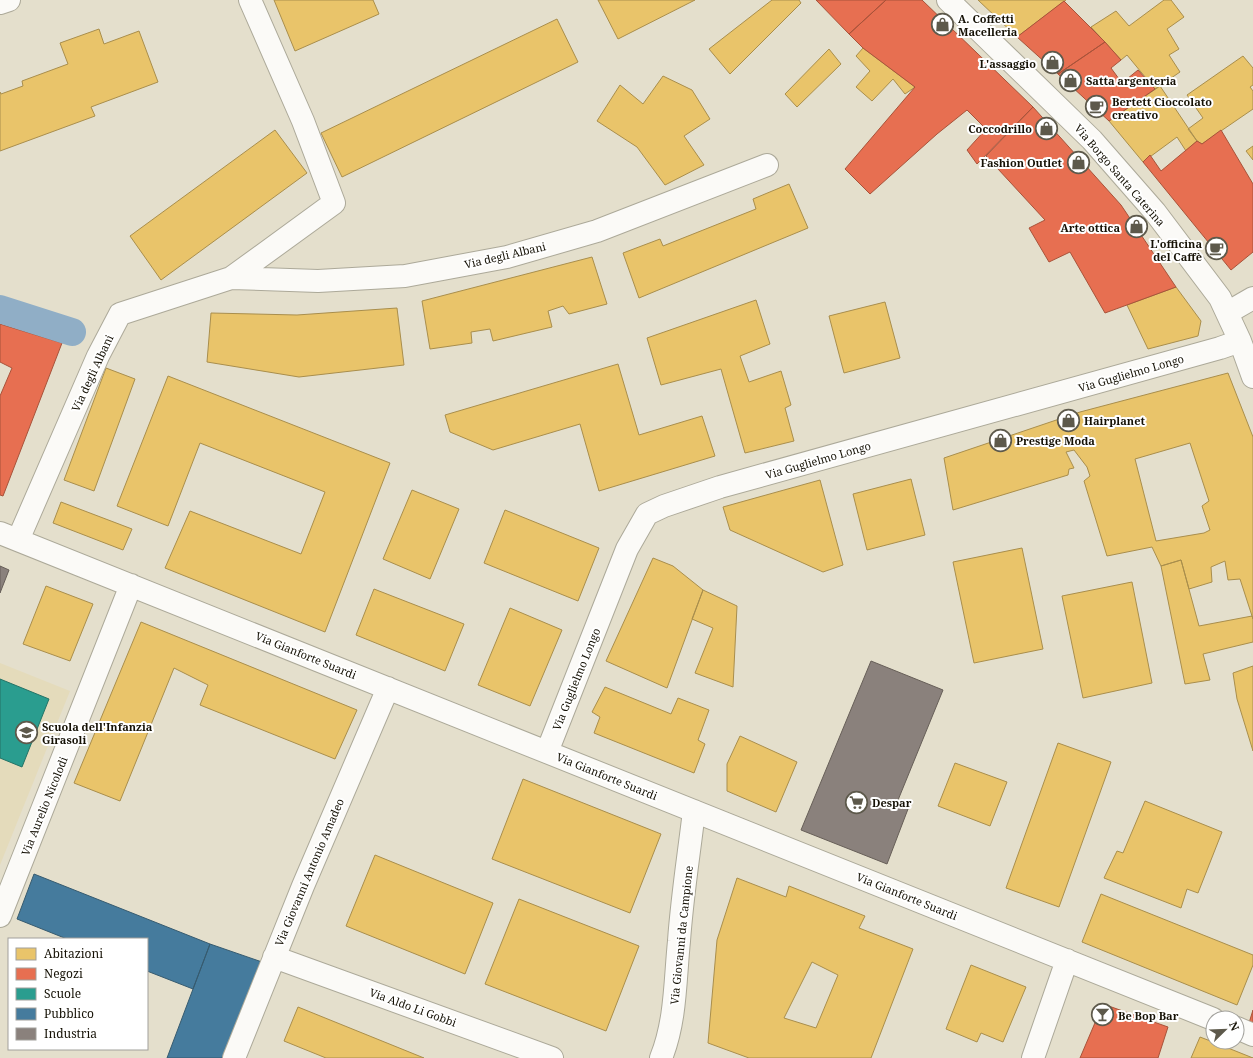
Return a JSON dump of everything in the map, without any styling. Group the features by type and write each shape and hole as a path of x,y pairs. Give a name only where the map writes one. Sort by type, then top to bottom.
{"street":[{"path":"0,3 9,0"},
{"name":"Via degli Albani","path":"9,536 120,314 231,278 334,204 303,121 250,0"},
{"name":"Via Borgo Santa Caterina","path":"948,0 1092,140 1155,212 1220,298 1240,341 1253,377"},
{"name":"Via degli Albani","path":"231,278 318,281 405,276 507,257 597,231 767,166"},
{"path":"1227,313 1253,298"},
{"name":"Via Guglielmo Longo","path":"547,752 627,549 646,514 664,506 720,487 1240,341"},
{"name":"Via Gianforte Suardi","path":"9,536 1205,1016"},
{"name":"Via Aurelio Nicolodi","path":"0,916 132,585"},
{"name":"Via Giovanni Antonio Amadeo","path":"234,1058 306,878 388,688"},
{"name":"Via Giovanni da Campione","path":"661,1058 665,1048 673,1013 679,940 694,811"},
{"name":"Via Aldo Li Gobbi","path":"274,957 552,1058"},
{"path":"1033,1058 1067,960"}],"shaded area":[{"name":"Scuola dell'Infanzia Girasoli","path":"0,663 70,691 0,865"}],"building: Abitazioni":[{"path":"274,0 373,0 379,14 295,51"},
{"path":"598,0 695,0 618,39"},
{"path":"772,0 799,0 801,3 730,74 709,49"},
{"path":"978,0 1066,0 1017,37"},
{"path":"1164,0 1171,0 1184,17 1167,29 1179,49 1169,55 1180,72 1155,89 1127,55 1121,60 1091,27 1116,11 1129,26"},
{"path":"557,19 578,62 342,177 321,133"},
{"path":"99,29 104,44 139,31 158,82 91,107 95,116 0,151 0,92 1,94 23,86 22,81 68,64 60,43"},
{"path":"863,48 915,87 905,94 893,79 872,101 856,87 870,71 856,56"},
{"path":"829,49 841,64 797,107 785,94"},
{"path":"1243,56 1253,68 1253,85 1250,87 1253,91 1253,109 1202,144 1197,141 1188,129 1203,118 1187,95"},
{"path":"663,76 692,90 710,119 684,136 704,165 665,185 637,147 597,121 620,85 643,104"},
{"path":"1160,86 1197,141 1186,151 1177,137 1143,162 1109,121"},
{"path":"275,130 307,173 161,280 130,236"},
{"path":"1253,146 1253,160 1246,151"},
{"path":"789,184 808,228 639,298 623,253 660,239 663,246 756,209 753,199"},
{"path":"592,257 607,304 569,314 563,306 548,311 552,327 493,341 490,329 471,332 472,343 430,349 422,301"},
{"path":"1176,287 1201,321 1198,336 1148,349 1127,305"},
{"path":"756,300 770,344 740,356 749,382 781,371 791,405 785,408 794,441 745,453 721,369 661,385 647,338"},
{"path":"885,302 900,358 844,373 829,316"},
{"path":"397,308 404,365 299,377 207,362 211,313 297,315"},
{"path":"618,364 639,435 702,416 715,456 599,491 580,424 493,450 450,432 445,415"},
{"path":"106,368 135,379 94,491 64,480"},
{"path":"1228,373 1253,437 1253,619 1240,579 1228,580 1225,561 1211,567 1212,582 1189,589 1181,560 1161,566 1152,547 1107,556 1084,481 1090,476 1087,467 1074,450 1066,452 1074,468 1069,469 1068,475 953,510 944,458 1080,412","holes":["1190,443 1209,501 1202,506 1210,530 1204,533 1156,541 1135,459"]},
{"path":"168,376 390,463 325,632 165,568 190,511 301,554 325,492 200,443 168,526 117,506"},
{"path":"911,479 925,535 867,550 853,494"},
{"path":"820,480 843,565 823,572 730,530 723,507"},
{"path":"412,490 459,509 430,579 383,559"},
{"path":"61,502 132,529 123,550 53,523"},
{"path":"505,510 599,548 578,601 484,563"},
{"path":"1022,548 1043,649 974,663 953,562"},
{"path":"653,558 673,566 703,590 667,688 606,661"},
{"path":"1181,560 1199,626 1252,616 1253,619 1253,642 1203,654 1210,680 1185,684 1161,566"},
{"path":"1132,582 1152,683 1083,698 1062,596"},
{"path":"46,586 93,604 70,661 23,644"},
{"path":"374,589 464,624 445,671 356,635"},
{"path":"703,590 737,606 733,687 695,673 713,628 692,619"},
{"path":"510,608 562,630 530,706 478,685"},
{"path":"141,622 357,710 335,759 200,705 208,685 174,668 120,801 74,783"},
{"path":"1253,666 1253,751 1237,699 1233,673"},
{"path":"605,687 671,714 678,698 709,710 698,740 705,744 694,773 594,733 600,717 592,712"},
{"path":"740,736 797,762 776,812 727,791 727,764"},
{"path":"1058,743 1111,762 1059,907 1006,888"},
{"path":"955,763 1007,782 990,826 938,806"},
{"path":"523,779 661,834 630,913 492,859"},
{"path":"1145,801 1222,832 1198,893 1187,889 1181,908 1104,878 1117,851 1123,853"},
{"path":"375,855 493,903 465,974 346,926"},
{"path":"737,878 786,897 789,886 865,916 859,928 913,949 871,1058 749,1058 708,1043 717,940","holes":["812,962 838,975 816,1028 784,1018"]},
{"path":"1101,894 1253,955 1253,965 1237,1005 1082,942"},
{"path":"519,899 639,946 606,1031 485,984"},
{"path":"971,965 1026,987 1003,1042 981,1033 977,1042 946,1029"},
{"path":"298,1007 424,1058 326,1058 284,1041"},
{"path":"1200,1037 1205,1039 1205,1050 1233,1050 1253,1058 1191,1058"}],"building: Negozi":[{"path":"816,0 886,0 849,34"},
{"path":"886,0 922,0 1033,107 977,164 967,150 986,129 967,110 937,134 870,194 845,169 915,87 863,48 849,34"},
{"path":"1064,1 1105,42 1058,74 1017,37"},
{"path":"1105,42 1121,60 1111,68 1122,83 1138,70 1155,89 1109,121 1058,74"},
{"path":"1033,107 1121,205 1176,287 1105,313 1070,252 1049,262 1029,228 1045,220 986,156"},
{"path":"1221,130 1253,184 1253,252 1231,270 1143,162 1150,155 1161,171 1197,141 1202,144"},
{"path":"0,324 62,343 3,496 0,495 0,396 12,368 0,362"},
{"path":"1103,1004 1168,1027 1158,1058 1080,1058"},
{"path":"1253,1010 1253,1025 1249,1023"}],"building: Scuole":[{"path":"0,679 49,699 22,767 0,758"}],"building: Pubblico":[{"path":"34,874 210,944 193,989 148,971 148,938 64,938 17,919"},
{"path":"210,944 262,962 224,1058 167,1058"}],"building: Industria":[{"path":"0,566 9,570 0,593"},
{"path":"871,661 943,690 896,805 908,809 887,864 801,830"}],"waterway":[{"path":"0,309 72,332"}],"place":[{"name":"A. Coffetti Macelleria","path":"943,24"},
{"name":"L'assaggio","path":"1052,63"},
{"name":"Satta argenteria","path":"1071,80"},
{"name":"Bertett Cioccolato creativo","path":"1097,107"},
{"name":"Coccodrillo","path":"1047,128"},
{"name":"Fashion Outlet","path":"1078,162"},
{"name":"Arte ottica","path":"1136,227"},
{"name":"L'officina del Caffè","path":"1217,249"},
{"name":"Hairplanet","path":"1068,420"},
{"name":"Prestige Moda","path":"1001,440"},
{"name":"Scuola dell'Infanzia Girasoli","path":"27,732"},
{"name":"Despar","path":"856,802"},
{"name":"Be Bop Bar","path":"1102,1015"}]}
